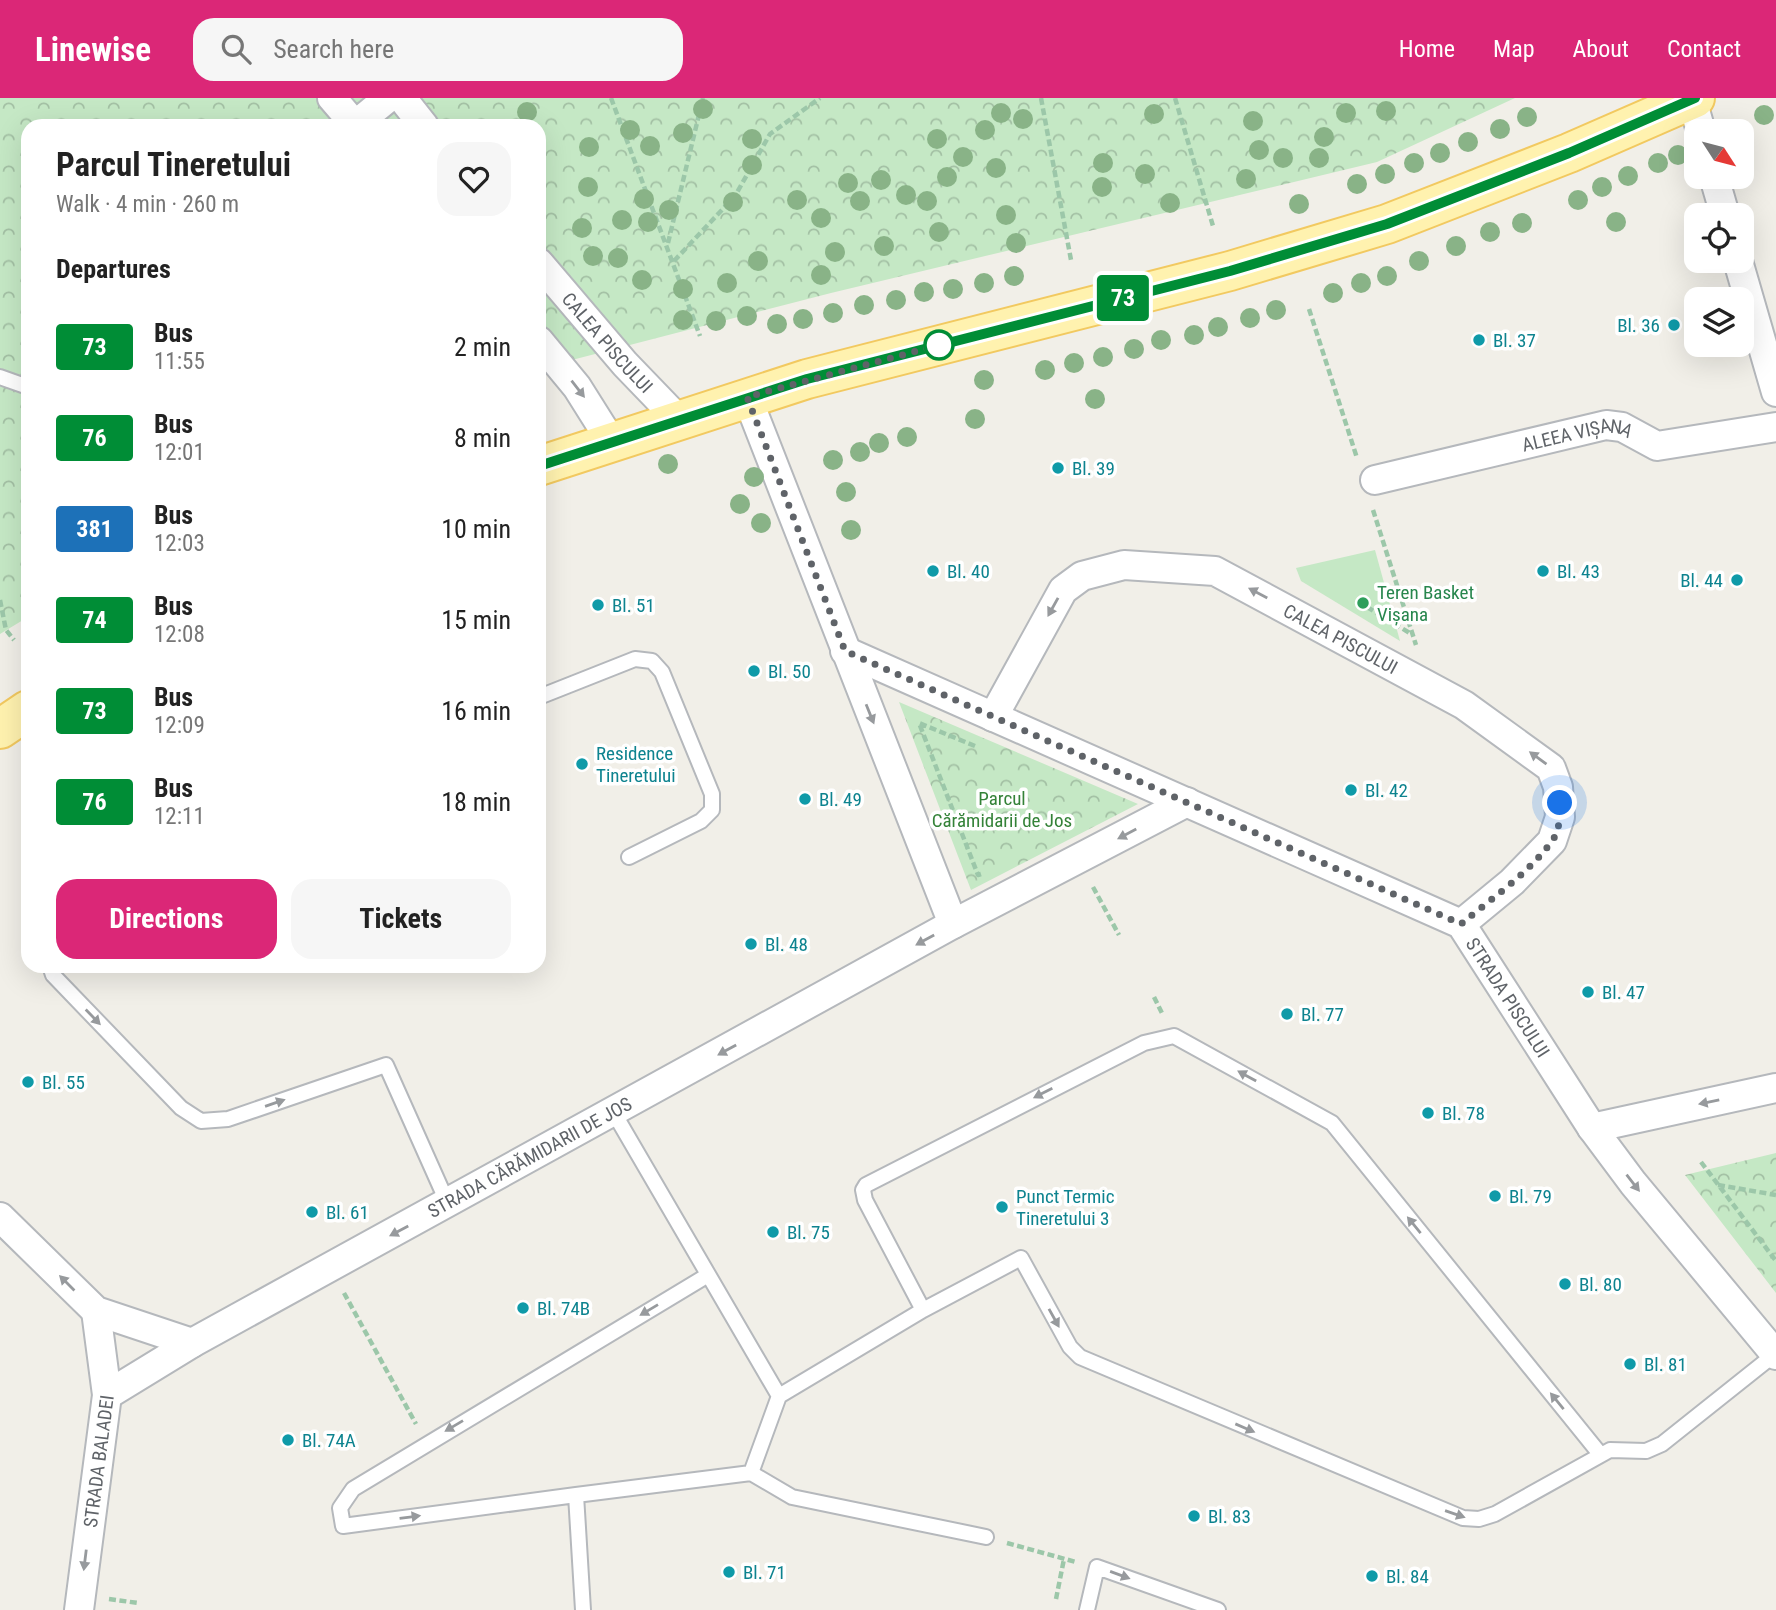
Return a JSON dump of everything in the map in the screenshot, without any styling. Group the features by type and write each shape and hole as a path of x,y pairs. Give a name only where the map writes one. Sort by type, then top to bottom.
{"main road":[{"path":"546,464 747,397 1230,271 1387,224 1569,153 1696,110"},
{"path":"0,729 21,715"}],"street":[{"path":"332,98 349,119"},
{"path":"363,119 388,98"},
{"path":"402,98 418,119"},
{"name":"CALEA PISCULUI","path":"546,271 625,364 678,419"},
{"path":"1741,273 1776,392"},
{"path":"546,349 578,387 611,441"},
{"path":"747,397 953,924"},
{"name":"ALEEA VIȘANA","path":"1375,480 1606,425 1622,427 1657,446 1776,427"},
{"name":"CALEA PISCULUI","path":"993,717 1063,590 1071,582 1104,569 1124,565 1215,570 1464,705 1551,768 1558,787 1560,817 1552,841 1512,882 1461,924"},
{"name":"STRADA PISCULUI","path":"845,651 1461,924 1592,1128 1633,1183 1776,1354"},
{"name":"STRADA CĂRĂMIDARII DE JOS","path":"107,1395 192,1343 953,924 1187,802"},
{"path":"1592,1128 1776,1088"},
{"path":"0,1217 96,1311 192,1343"},
{"name":"STRADA BALADEI","path":"90,1604 107,1395 96,1311"}],"lane":[{"path":"0,377 21,384"},
{"path":"546,694 635,659 652,661 662,672 712,794 712,810 701,821 629,857"},
{"path":"52,973 181,1108 201,1121 228,1119 386,1065 448,1204"},
{"path":"923,1310 864,1200 863,1190 866,1185 1144,1043 1174,1035 1332,1123 1600,1454"},
{"path":"614,1113 779,1396"},
{"path":"751,1473 779,1396 923,1310 1021,1258 1070,1347 1080,1357 1463,1518 1479,1519 1495,1514 1600,1454 1618,1448 1646,1451 1662,1444 1776,1354"},
{"path":"708,1275 426,1443 348,1493 340,1508 343,1525 751,1473 792,1497 986,1537"},
{"path":"576,1495 583,1610"},
{"path":"1087,1610 1097,1567 1218,1610"}],"path":[{"path":"611,98 700,336"},
{"path":"668,246 703,98"},
{"path":"674,261 735,196 771,134 820,98"},
{"path":"1041,98 1071,260"},
{"path":"1175,98 1213,226"},
{"path":"0,600 6,630 14,640"},
{"path":"1367,607 1414,635"},
{"path":"982,749 919,723 978,875 990,870"},
{"path":"1078,860 1119,935"},
{"path":"1700,1163 1776,1261"},
{"path":"1718,1185 1776,1195"},
{"path":"330,1268 426,1443"},
{"path":"986,1537 1097,1567"},
{"path":"1056,1599 1064,1559"},
{"path":"90,1604 138,1602"}],"green space":[{"path":"0,98 1515,98 1377,162 831,293 546,367 546,119 21,119 21,621 0,634"},
{"name":"Teren Basket Vișana","path":"1375,550 1400,641 1301,581 1296,568"},
{"name":"Parcul Cărămidarii de Jos","path":"899,702 1138,804 971,890"},
{"path":"1776,1153 1776,1293 1685,1175"}],"bus line":[{"name":"73","path":"546,464 807,379 1230,271 1387,224 1569,153 1695,98"}],"place":[{"name":"Bl. 36","path":"1674,325"},
{"name":"Bl. 37","path":"1479,340"},
{"name":"Bl. 39","path":"1058,468"},
{"name":"Bl. 40","path":"933,571"},
{"name":"Bl. 43","path":"1543,571"},
{"name":"Bl. 44","path":"1737,580"},
{"name":"Teren Basket Vișana","path":"1363,603"},
{"name":"Bl. 51","path":"598,605"},
{"name":"Bl. 50","path":"754,671"},
{"name":"Residence Tineretului","path":"582,764"},
{"name":"Bl. 42","path":"1351,790"},
{"name":"Bl. 49","path":"805,799"},
{"name":"Bl. 48","path":"751,944"},
{"name":"Bl. 47","path":"1588,992"},
{"name":"Bl. 77","path":"1287,1014"},
{"name":"Bl. 55","path":"28,1082"},
{"name":"Bl. 78","path":"1428,1113"},
{"name":"Bl. 79","path":"1495,1196"},
{"name":"Punct Termic Tineretului 3","path":"1002,1207"},
{"name":"Bl. 61","path":"312,1212"},
{"name":"Bl. 75","path":"773,1232"},
{"name":"Bl. 80","path":"1565,1284"},
{"name":"Bl. 74B","path":"523,1308"},
{"name":"Bl. 81","path":"1630,1364"},
{"name":"Bl. 74A","path":"288,1440"},
{"name":"Bl. 83","path":"1194,1516"},
{"name":"Bl. 71","path":"729,1572"},
{"name":"Bl. 84","path":"1372,1576"}],"route":[{"path":"939,345 747,397 845,651 1461,924 1512,882 1552,841 1558,829 1560,803"}]}
